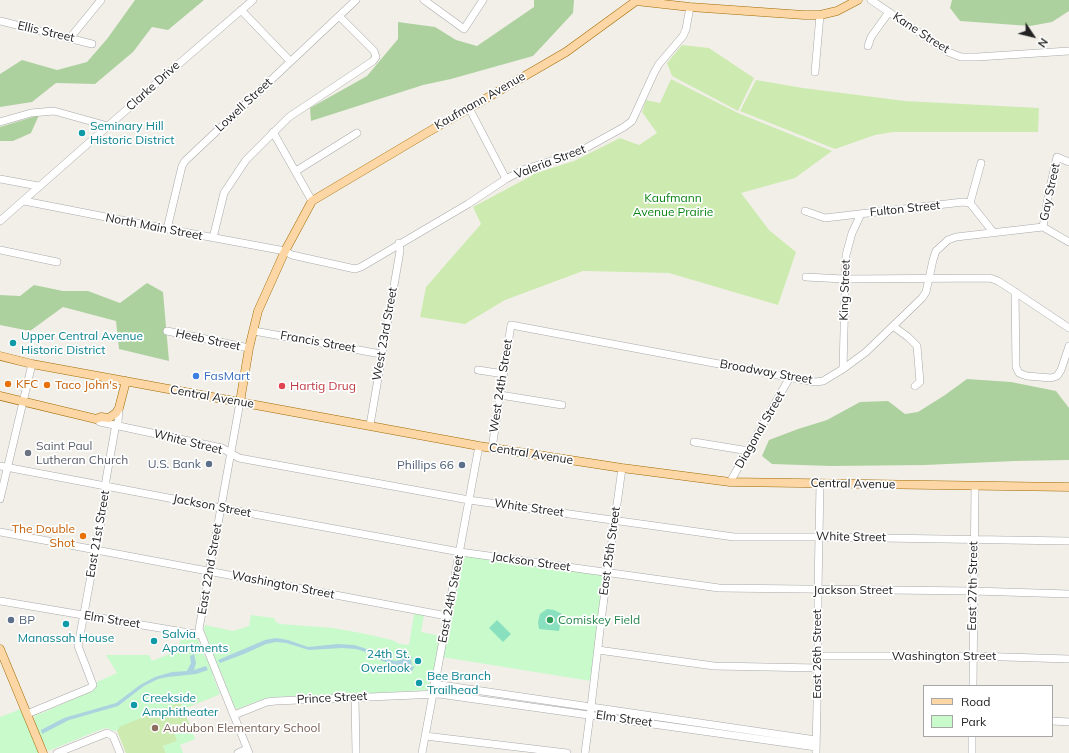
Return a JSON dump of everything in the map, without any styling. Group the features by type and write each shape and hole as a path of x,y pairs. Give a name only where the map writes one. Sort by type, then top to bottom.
{"main road":[{"name":"Kaufmann Avenue","path":"312,201 566,52 636,0 690,7 820,15 838,11 858,0"},
{"path":"240,402 249,348 258,311 285,251 312,201"},
{"name":"Central Avenue","path":"0,356 32,364 479,446 622,468 730,482 1069,487"},
{"name":"East 21st Street","path":"120,408 126,381"},
{"name":"White Street","path":"0,396 96,419"},
{"path":"96,419 101,417 109,418 113,416 120,408"},
{"path":"0,649 43,753"}],"street":[{"path":"70,38 101,0"},
{"name":"Clarke Drive","path":"0,221 166,74 253,0"},
{"name":"Lowell Street","path":"167,229 182,166 185,161 356,0"},
{"path":"424,0 464,29 484,0"},
{"name":"Kane Street","path":"871,0 948,52 961,57 1069,51"},
{"name":"Valeria Street","path":"285,251 292,255 355,269 361,267 399,243 468,204 506,179 525,169 577,153 624,127 632,121 659,64 683,36 686,30 690,7"},
{"path":"241,10 290,61"},
{"path":"868,46 871,37 889,12"},
{"path":"815,72 820,15"},
{"path":"213,238 224,193 246,160 288,117 373,61 376,57 374,51 339,16"},
{"name":"Ellis Street","path":"0,21 92,44"},
{"path":"469,108 506,179"},
{"path":"0,122 31,113 54,111 108,126"},
{"path":"272,132 296,171 312,201"},
{"path":"296,171 357,133"},
{"name":"Gay Street","path":"1043,227 1057,157 1069,162"},
{"path":"981,163 970,203 993,232"},
{"path":"0,178 38,186"},
{"name":"North Main Street","path":"24,201 285,251"},
{"name":"Fulton Street","path":"805,211 825,218 964,202 970,203"},
{"name":"King Street","path":"843,369 844,279 846,255 852,233 861,214"},
{"path":"1043,227 1069,242"},
{"name":"Broadway Street","path":"511,325 815,382 823,381 843,369 866,352 922,298 926,292 936,251 948,240 956,237 1043,227"},
{"name":"West 23rd Street","path":"370,425 400,251 399,243"},
{"path":"0,250 57,262"},
{"path":"806,277 844,279 990,278 998,281 1069,328"},
{"path":"1015,292 1016,367 1019,374 1051,378 1057,376 1061,370 1069,346"},
{"name":"West 24th Street","path":"492,448 511,325"},
{"path":"893,326 917,346 920,382 915,386"},
{"name":"Francis Street","path":"254,331 382,354"},
{"name":"Heeb Street","path":"167,332 249,348"},
{"path":"0,500 4,466 23,402 32,364"},
{"path":"478,370 504,374"},
{"name":"Diagonal Street","path":"730,482 790,377"},
{"path":"500,396 562,405"},
{"name":"East 22nd Street","path":"240,402 200,624 201,635 248,751"},
{"name":"East 21st Street","path":"27,714 90,688 93,685 78,646 106,494 115,429 117,426 120,408"},
{"name":"White Street","path":"96,419 100,422 117,426 222,448 239,458 469,500 734,537 818,536 1069,541"},
{"path":"694,442 748,451"},
{"name":"East 24th Street","path":"422,753 479,446"},
{"name":"Jackson Street","path":"4,466 106,487 460,552 719,588 973,591 1069,594"},
{"name":"East 25th Street","path":"584,753 591,711 607,573 622,468"},
{"name":"East 26th Street","path":"816,747 818,668 818,536 820,484"},
{"name":"East 27th Street","path":"973,685 975,486"},
{"name":"Washington Street","path":"0,532 447,616"},
{"name":"Elm Street","path":"0,601 201,635"},
{"path":"598,650 714,666 818,668"},
{"name":"Washington Street","path":"818,656 973,656 1069,659"},
{"name":"Elm Street","path":"434,684 816,747"},
{"name":"Elm Street","path":"433,693 591,711"},
{"name":"Prince Street","path":"234,715 273,701 433,693"},
{"path":"355,697 356,753"},
{"path":"1053,721 1069,722"},
{"path":"57,753 107,733 113,736 120,753"},
{"path":"425,736 567,753"},
{"path":"972,737 972,752"},
{"path":"238,753 248,751"}],"green space":[{"path":"135,0 204,0 168,30 152,27 133,52 95,84 56,83 32,102 0,107 0,74 22,60 57,70 87,62 107,39"},
{"path":"534,0 574,0 573,13 533,56 451,79 423,85 311,121 310,108 367,76 398,39 398,22 435,27 456,40 477,46 534,7"},
{"path":"952,0 1069,0 1069,11 1052,22 1030,26 960,21 950,8"},
{"path":"682,45 709,48 754,78 738,111 672,76 667,63"},
{"name":"Kaufmann Avenue Prairie","path":"671,79 738,113 832,151 795,178 741,193 769,230 796,252 778,305 669,273 583,271 505,300 465,324 420,317 426,287 481,224 473,207 533,174 574,161 620,138 639,145 657,133 642,112 646,100 660,103"},
{"path":"756,80 803,88 905,101 1039,108 1038,132 893,132 875,135 835,149 740,111"},
{"path":"39,115 31,133 13,141 0,141 0,127"},
{"path":"147,283 163,292 169,361 119,349 116,321 63,307 30,331 0,325 0,295 20,296 34,285 63,291 88,291 120,303"},
{"path":"967,379 1011,382 1056,391 1069,408 1069,460 925,465 831,466 772,464 762,456 769,440 827,420 860,402 888,401 905,414 918,412"},
{"path":"463,552 607,573 591,681 442,657"},
{"name":"Comiskey Field","path":"547,609 554,610 562,614 559,631 539,629 538,622 540,614"},
{"path":"414,614 424,615 421,632 441,636 431,687 428,690 376,693 359,697 349,697 340,694 276,697 266,698 237,709 235,708 221,672 213,676 220,694 183,709 180,702 119,727 117,730 114,731 107,728 102,729 48,751 43,742 36,745 39,753 0,753 0,717 21,709 28,726 35,723 34,715 42,713 92,691 96,687 97,682 117,673 106,655 149,655 152,661 177,651 182,634 197,638 205,657 213,653 204,631 205,625 233,631 249,626 251,615 274,618 276,622 280,624 333,628 361,633 392,640 400,644 409,645"},
{"path":"497,620 511,634 503,642 489,628"},
{"name":"Audubon Elementary School","path":"196,694 218,695 183,709 190,725 174,732 178,741 163,746 166,753 126,753 115,726"},
{"path":"190,725 195,739 180,745 183,753 166,753 163,746 177,741 174,732"}],"water":[{"path":"276,638 288,640 308,647 338,644 354,645 395,661 406,656 410,656 413,658 411,658 412,667 415,666 412,671 409,672 401,666 382,661 366,652 356,649 342,648 309,650 286,643 276,642 266,644 220,663 218,660 265,640"},
{"path":"194,654 196,663 194,670 206,666 208,670 196,674 158,679 144,686 118,706 69,720 42,734 41,730 64,718 116,703 140,685 155,677 172,672 187,671 191,663 190,656"}],"place":[{"name":"Seminary Hill Historic District","path":"82,133"},
{"name":"Upper Central Avenue Historic District","path":"13,343"},
{"name":"FasMart","path":"196,376"},
{"name":"KFC","path":"8,384"},
{"name":"Taco John's","path":"47,385"},
{"name":"Hartig Drug","path":"282,386"},
{"name":"Saint Paul Lutheran Church","path":"28,453"},
{"name":"U.S. Bank","path":"209,464"},
{"name":"Phillips 66","path":"462,465"},
{"name":"The Double Shot","path":"83,536"},
{"name":"BP","path":"11,620"},
{"name":"Comiskey Field","path":"550,620"},
{"name":"Manassah House","path":"66,624"},
{"name":"Salvia Apartments","path":"154,641"},
{"name":"24th St. Overlook","path":"418,661"},
{"name":"Bee Branch Trailhead","path":"419,683"},
{"name":"Creekside Amphitheater","path":"134,705"},
{"name":"Audubon Elementary School","path":"155,728"}]}
